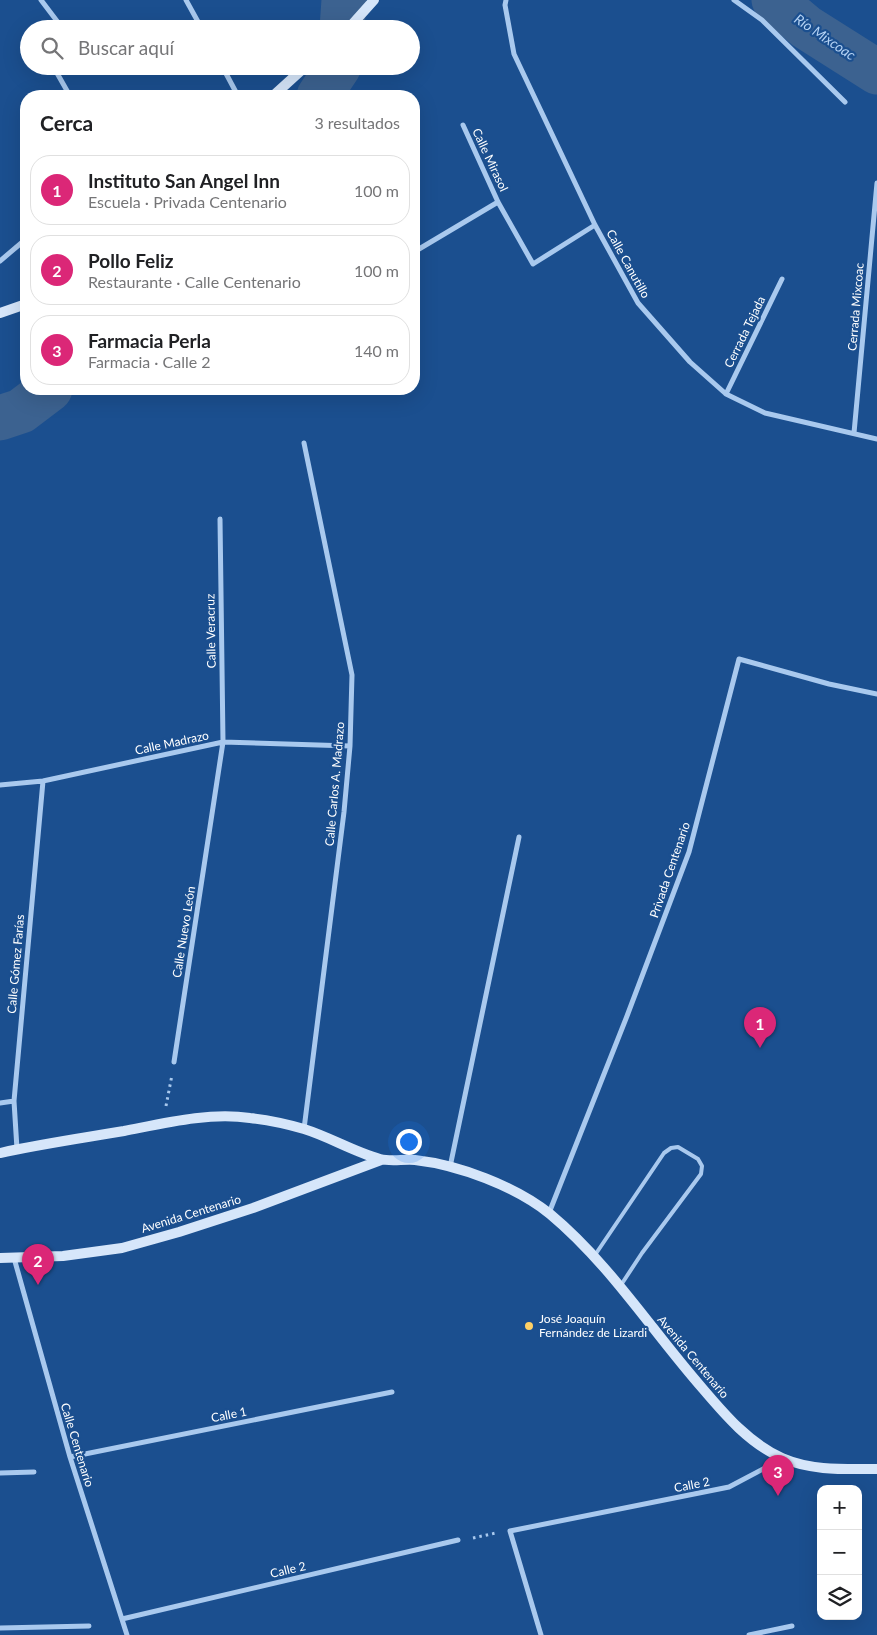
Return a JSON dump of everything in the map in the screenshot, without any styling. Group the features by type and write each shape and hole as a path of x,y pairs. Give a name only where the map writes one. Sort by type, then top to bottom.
{"main road":[{"path":"356,20 374,0"},
{"path":"280,90 296,75"},
{"path":"0,313 20,306"},
{"name":"Avenida Centenario","path":"0,1153 212,1117 248,1118 304,1129 381,1160"},
{"name":"Avenida Centenario","path":"0,1258 63,1256 122,1248 253,1208 381,1160 414,1160 450,1167 488,1180 519,1194 549,1214 594,1256 680,1364 724,1414 749,1438 783,1458 818,1468 877,1469"}],"street":[{"path":"41,0 56,20"},
{"path":"186,0 197,20"},
{"name":"Calle Canutillo","path":"506,0 505,5 514,54 595,225 638,303 690,362 726,394 765,413 877,439"},
{"path":"734,0 762,20 845,102"},
{"path":"58,75 67,90"},
{"path":"227,75 235,90"},
{"name":"Calle Mirasol","path":"463,125 498,202 533,264 595,225"},
{"name":"Cerrada Mixcoac","path":"854,433 877,184"},
{"name":"Calle Mirasol","path":"420,248 498,202"},
{"path":"0,262 20,244"},
{"name":"Cerrada Tejada","path":"726,394 782,279"},
{"name":"Calle Carlos A. Madrazo","path":"304,443 352,675 350,746 344,812 304,1129"},
{"name":"Calle Veracruz","path":"220,519 222,742"},
{"name":"Privada Centenario","path":"549,1214 628,1016 689,852 739,659 829,684 877,694"},
{"name":"Calle Madrazo","path":"0,785 43,781 222,742 350,746"},
{"name":"Calle Nuevo León","path":"174,1062 222,742"},
{"name":"Calle Gómez Farías","path":"17,1149 14,1101 43,781"},
{"path":"450,1167 519,837"},
{"path":"0,1103 14,1101"},
{"name":"Calle Centenario","path":"14,1258 70,1457 127,1635"},
{"name":"Calle 1","path":"70,1457 392,1392"},
{"name":"Calle 2","path":"510,1531 730,1487 783,1458"},
{"path":"0,1473 34,1472"},
{"path":"510,1531 541,1635"},
{"name":"Calle 2","path":"122,1619 458,1540"},
{"path":"0,1628 89,1626"},
{"path":"749,1635 792,1626"}],"lane":[{"path":"594,1256 664,1153 670,1148 678,1147 698,1159 702,1166 701,1174 642,1253 620,1287"}],"path":[{"path":"163,1124 174,1062"},
{"path":"458,1540 510,1531"}],"waterway":[{"path":"343,20 344,0"},
{"name":"Río Mixcoac","path":"774,0 806,27 877,72"},
{"path":"323,90 333,75"},
{"path":"0,418 21,411 42,395"}],"place":[{"name":"Instituto San Angel Inn","path":"760,1048"},
{"name":"Pollo Feliz","path":"38,1285"},
{"name":"José Joaquín Fernández de Lizardi","path":"529,1326"},
{"name":"Farmacia Perla","path":"778,1496"}]}
